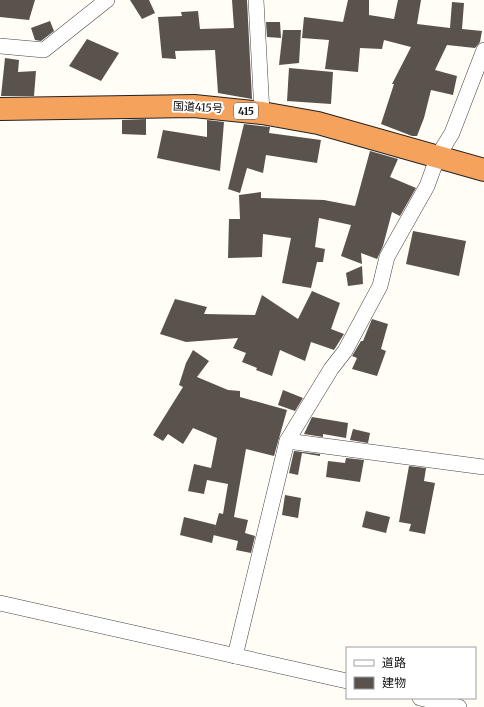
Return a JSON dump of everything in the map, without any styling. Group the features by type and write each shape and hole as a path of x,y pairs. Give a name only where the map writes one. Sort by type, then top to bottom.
{"highway":[{"name":"国道415号","path":"0,110 179,106 214,107 262,113 318,123 484,170"}],"street":[{"path":"0,46 44,50 107,0"},
{"path":"256,0 262,113"},
{"path":"235,656 287,441 345,351 380,286 387,257 427,186 438,156 452,134 484,50"},
{"path":"287,441 484,467"},
{"path":"0,603 346,681"},
{"path":"424,699 459,707"}],"building":[{"path":"0,0 35,0 29,20 0,17"},
{"path":"130,0 149,0 155,13 142,19"},
{"path":"232,0 247,0 252,99 218,93 215,50 175,51 176,59 162,58 158,17 182,16 181,12 198,11 200,29 234,28"},
{"path":"348,0 369,0 369,15 394,19 398,0 421,0 417,24 450,28 452,2 464,3 462,29 482,31 480,42 475,48 447,45 435,70 457,76 453,95 431,90 424,118 417,136 412,136 381,124 394,84 392,84 411,47 384,40 382,49 360,48 358,72 325,69 329,40 302,38 304,17 343,22"},
{"path":"50,21 54,31 41,41 35,40 31,28"},
{"path":"266,22 280,22 281,38 267,37"},
{"path":"283,30 301,30 299,63 279,65"},
{"path":"87,39 119,53 101,81 69,66"},
{"path":"5,58 19,60 18,72 36,71 34,96 1,96"},
{"path":"289,68 333,72 331,104 287,101"},
{"path":"146,119 146,135 122,134 122,120"},
{"path":"207,120 224,122 220,171 157,158 163,130 207,137"},
{"path":"244,124 270,127 269,133 321,140 317,163 266,155 263,173 247,168 240,193 228,189"},
{"path":"370,151 398,159 390,177 416,188 400,216 392,212 383,246 377,259 361,253 362,264 341,256 351,225 319,218 315,247 325,249 323,262 317,262 311,288 282,283 291,238 263,234 262,257 228,258 229,219 240,219 239,195 261,192 261,198 324,200 355,206"},
{"path":"413,231 466,241 459,276 406,264"},
{"path":"362,266 363,284 348,286 346,273"},
{"path":"312,291 340,303 331,329 344,334 334,350 311,342 305,361 280,350 272,376 256,370 257,368 242,362 246,353 233,348 238,338 186,342 160,334 175,299 207,307 204,314 255,315 262,295 298,319"},
{"path":"372,319 388,324 381,349 386,351 377,376 352,369 357,358 352,356 361,341 363,341"},
{"path":"193,350 209,361 197,377 228,390 240,391 240,397 287,410 274,456 246,449 234,517 248,520 245,533 255,536 251,553 236,550 238,541 213,535 219,513 223,514 228,484 207,480 204,494 188,491 194,464 211,468 217,438 193,428 183,444 168,434 163,441 153,435 183,387 179,385 186,363"},
{"path":"283,390 303,398 295,411 278,405"},
{"path":"312,417 348,423 346,438 323,434 323,437 304,434"},
{"path":"353,429 370,433 368,443 350,440"},
{"path":"294,451 320,454 320,456 302,453 298,475 289,473"},
{"path":"346,458 364,460 360,482 326,477 328,461 345,463"},
{"path":"409,466 426,468 424,481 435,483 425,534 409,531 411,524 399,522"},
{"path":"285,495 301,498 298,518 282,515"},
{"path":"366,511 390,517 386,533 362,527"},
{"path":"184,517 216,525 212,543 180,535"}]}
